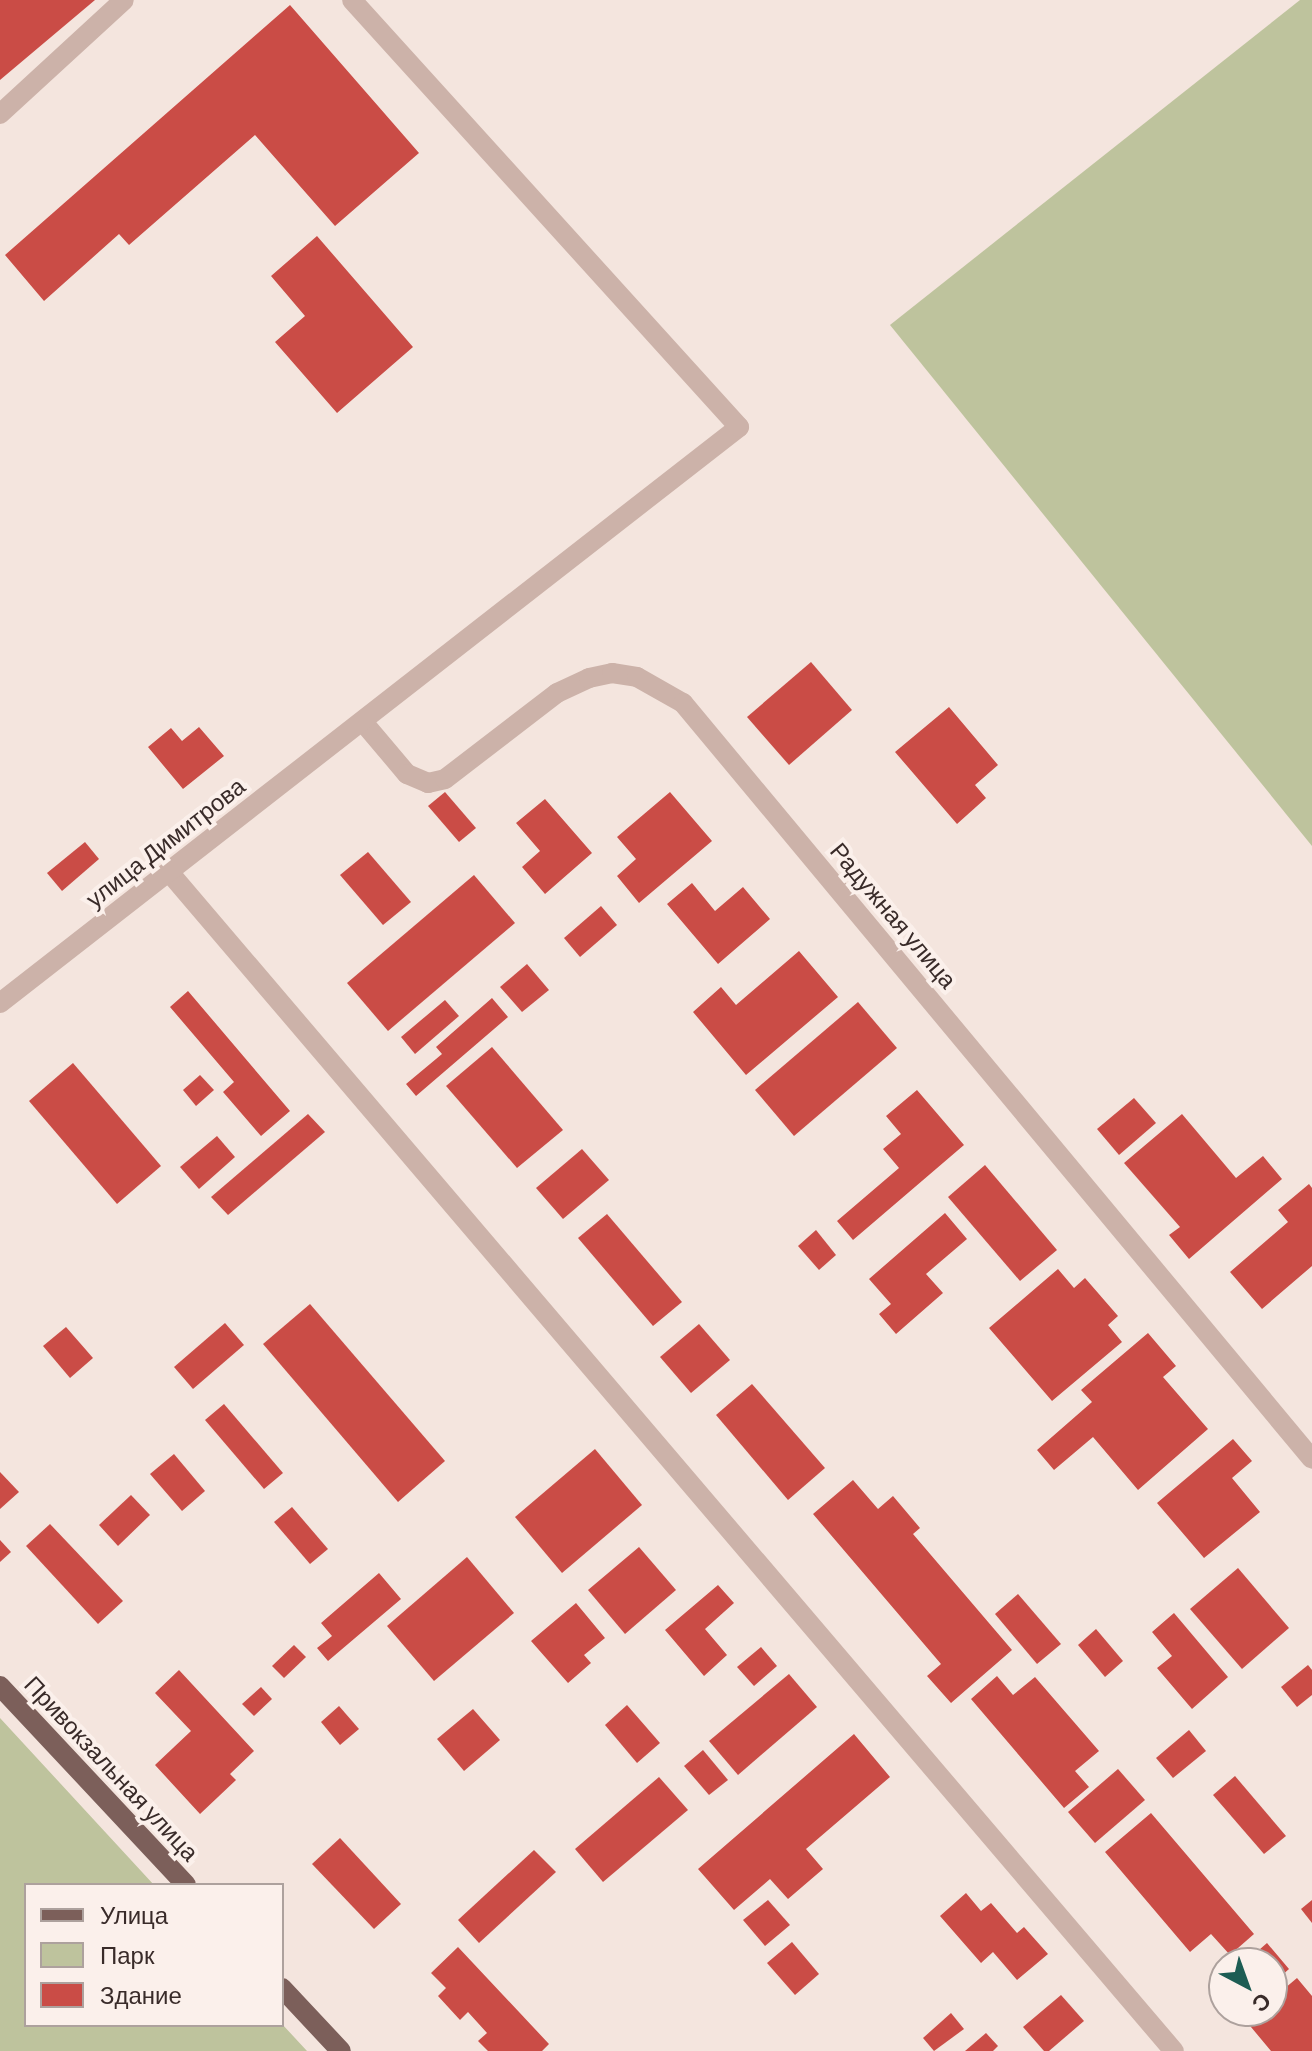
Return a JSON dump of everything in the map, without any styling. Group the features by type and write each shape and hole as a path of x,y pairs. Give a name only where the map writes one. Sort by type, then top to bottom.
{"main road":[{"name":"Привокзальная улица","path":"0,1686 184,1883"},
{"path":"284,1990 341,2051"}],"street":[{"path":"0,114 124,0"},
{"name":"улица Димитрова","path":"0,1003 739,427 352,0"},
{"name":"Радужная улица","path":"363,722 407,774 428,783 445,779 557,693 589,678 612,673 637,677 683,703 1312,1459"},
{"path":"169,872 1174,2051"}],"green space":[{"path":"1300,0 1312,0 1312,846 890,325"},
{"path":"0,1718 152,1883 24,1883 24,2027 284,2026 307,2051 0,2051"}],"building":[{"path":"0,0 95,0 0,80"},
{"path":"290,5 419,153 335,226 255,135 129,245 119,234 44,301 5,255"},
{"path":"317,236 413,347 337,413 275,342 305,316 271,276"},
{"path":"811,662 852,710 789,765 747,717"},
{"path":"949,707 998,765 975,785 986,798 957,824 895,752"},
{"path":"199,727 224,756 183,789 148,747 171,728 182,741"},
{"path":"445,792 476,828 459,842 428,806"},
{"path":"670,792 712,841 639,903 617,876 636,859 617,837"},
{"path":"545,799 592,853 545,894 522,867 540,851 516,823"},
{"path":"85,842 99,859 62,891 47,873"},
{"path":"368,852 411,902 383,925 340,875"},
{"path":"474,875 515,923 388,1031 347,983"},
{"path":"692,883 715,911 743,887 770,919 718,964 667,904"},
{"path":"601,906 617,925 580,957 564,938"},
{"path":"799,951 838,997 746,1075 693,1012 721,987 736,1005"},
{"path":"527,964 549,990 522,1012 500,987"},
{"path":"188,991 290,1111 261,1136 223,1092 234,1082 170,1007"},
{"path":"492,998 508,1017 416,1096 406,1084 442,1054 436,1047"},
{"path":"445,1000 459,1016 415,1054 401,1037"},
{"path":"858,1002 897,1048 794,1136 755,1090"},
{"path":"492,1047 563,1130 517,1168 446,1086"},
{"path":"73,1063 161,1166 117,1204 29,1101"},
{"path":"200,1075 214,1090 196,1106 183,1090"},
{"path":"917,1090 964,1145 853,1240 837,1221 899,1168 883,1149 901,1134 886,1116"},
{"path":"1134,1098 1156,1123 1119,1155 1097,1129"},
{"path":"308,1114 325,1132 228,1215 211,1197"},
{"path":"1182,1114 1236,1178 1263,1156 1282,1179 1189,1259 1169,1235 1180,1227 1124,1163"},
{"path":"217,1136 235,1157 199,1189 180,1167"},
{"path":"582,1149 609,1180 563,1219 536,1188"},
{"path":"985,1165 1057,1250 1020,1281 948,1197"},
{"path":"1309,1184 1312,1188 1312,1266 1262,1309 1230,1272 1288,1222 1278,1210"},
{"path":"945,1213 967,1239 926,1274 943,1293 896,1334 879,1314 891,1304 869,1279"},
{"path":"607,1214 682,1302 653,1326 578,1238"},
{"path":"816,1230 836,1255 819,1270 798,1246"},
{"path":"1058,1269 1074,1288 1085,1278 1118,1316 1108,1325 1122,1342 1052,1401 989,1328"},
{"path":"310,1304 445,1461 398,1502 263,1344"},
{"path":"225,1323 244,1345 193,1389 174,1367"},
{"path":"699,1324 730,1360 691,1393 660,1357"},
{"path":"66,1327 93,1358 70,1378 43,1346"},
{"path":"1148,1333 1176,1366 1163,1377 1208,1429 1138,1490 1093,1437 1054,1470 1037,1450 1092,1402 1081,1390"},
{"path":"752,1384 825,1468 788,1500 716,1415"},
{"path":"224,1404 283,1473 264,1489 205,1420"},
{"path":"1233,1439 1252,1461 1232,1478 1260,1512 1204,1558 1157,1503"},
{"path":"595,1449 642,1505 562,1573 515,1517"},
{"path":"174,1454 205,1491 182,1511 150,1474"},
{"path":"0,1472 19,1492 0,1509"},
{"path":"853,1480 878,1509 893,1496 920,1528 913,1534 1012,1650 951,1703 927,1676 941,1664 813,1514"},
{"path":"131,1495 150,1515 118,1546 99,1525"},
{"path":"292,1507 328,1549 310,1564 274,1522"},
{"path":"50,1524 123,1601 98,1624 26,1546"},
{"path":"0,1540 11,1552 0,1562"},
{"path":"639,1547 676,1590 625,1634 588,1590"},
{"path":"467,1557 514,1613 434,1681 387,1626"},
{"path":"1238,1568 1289,1628 1242,1669 1190,1609"},
{"path":"379,1573 401,1599 328,1661 317,1648 332,1636 321,1623"},
{"path":"718,1585 734,1603 705,1629 727,1655 704,1676 665,1630"},
{"path":"1018,1594 1061,1644 1037,1664 995,1614"},
{"path":"576,1603 605,1638 584,1655 591,1663 568,1683 531,1641"},
{"path":"1174,1613 1228,1677 1192,1709 1157,1668 1172,1656 1152,1632"},
{"path":"1096,1629 1123,1661 1105,1677 1078,1645"},
{"path":"294,1645 306,1657 284,1678 272,1666"},
{"path":"761,1647 777,1666 754,1686 737,1667"},
{"path":"1308,1665 1312,1670 1312,1695 1297,1707 1281,1687"},
{"path":"179,1670 254,1751 230,1774 236,1780 200,1814 155,1765 191,1731 155,1693"},
{"path":"789,1674 817,1707 738,1775 709,1741"},
{"path":"997,1676 1013,1695 1035,1677 1099,1751 1075,1771 1089,1787 1064,1808 971,1699"},
{"path":"261,1687 272,1699 254,1716 242,1704"},
{"path":"627,1705 660,1743 637,1763 605,1725"},
{"path":"339,1706 359,1729 340,1745 321,1722"},
{"path":"473,1709 500,1740 464,1771 437,1739"},
{"path":"1189,1730 1206,1751 1173,1778 1156,1758"},
{"path":"854,1734 890,1777 806,1849 823,1869 788,1899 770,1879 734,1910 698,1869"},
{"path":"703,1750 728,1780 709,1795 684,1766"},
{"path":"1118,1769 1145,1800 1095,1843 1068,1812"},
{"path":"1235,1776 1286,1836 1264,1854 1213,1795"},
{"path":"659,1777 688,1810 603,1882 575,1849"},
{"path":"1151,1813 1254,1934 1239,1947 1223,1947 1211,1934 1190,1952 1105,1852"},
{"path":"340,1838 401,1904 374,1929 312,1864"},
{"path":"534,1850 556,1872 479,1943 458,1920"},
{"path":"966,1893 981,1911 991,1903 1017,1933 1024,1927 1048,1954 1017,1980 993,1952 981,1963 940,1916"},
{"path":"768,1900 790,1925 765,1946 743,1920"},
{"path":"1312,1900 1312,1923 1301,1909"},
{"path":"792,1942 819,1974 795,1995 767,1963"},
{"path":"458,1947 549,2044 542,2051 488,2051 478,2041 487,2033 468,2012 460,2020 438,1996 446,1988 431,1973"},
{"path":"1297,1978 1312,1996 1312,2051 1271,2051 1251,2027 1288,2027 1288,1986"},
{"path":"1061,1995 1084,2021 1049,2051 1044,2051 1023,2027"},
{"path":"951,2013 964,2029 934,2051 923,2038"},
{"path":"986,2033 998,2046 993,2051 965,2051"}]}
